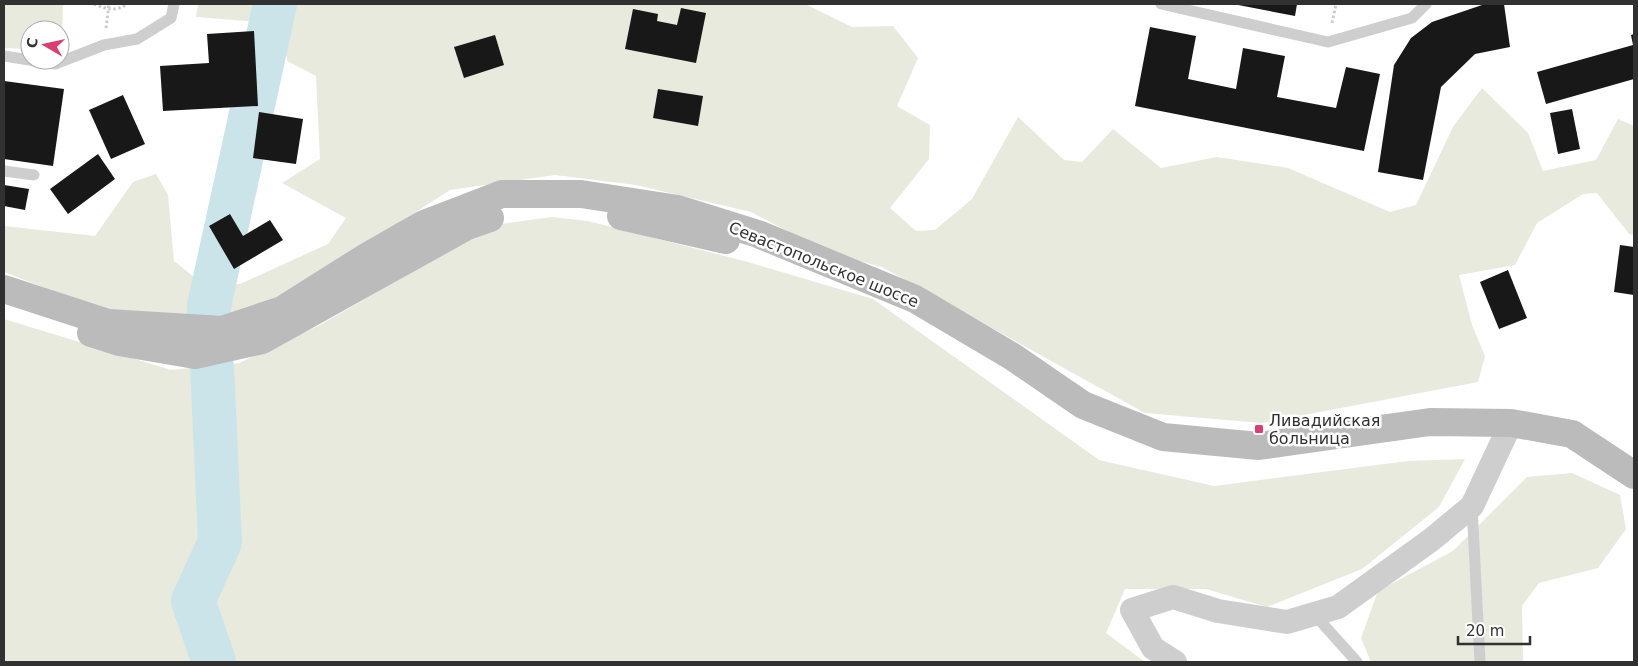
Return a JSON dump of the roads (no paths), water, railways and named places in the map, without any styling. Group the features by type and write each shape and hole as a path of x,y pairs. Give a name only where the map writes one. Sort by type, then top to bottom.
{"main road":[{"name":"Севастопольское шоссе","path":"4,289 108,323 222,330 282,310 363,259 424,224 502,194 580,194 678,209 758,234 906,295 1013,357 1083,405 1163,438 1259,446 1430,422 1572,434 1630,465"},
{"path":"4,305 119,342 195,355 262,340 467,226 505,212 538,208 609,213 736,242 806,267 904,306 1047,400 1132,439 1188,455 1237,460 1508,430"}],"street":[{"path":"1175,662 1153,648 1132,610 1173,597 1218,611 1286,622 1338,607 1431,540 1472,506 1508,430"}],"lane":[{"path":"4,56 55,64 104,45 137,40 171,18 174,4"},
{"path":"1161,4 1328,42 1412,18 1426,4"},
{"path":"4,171 34,175"},
{"path":"1472,506 1480,662"},
{"path":"1314,614 1357,662"}],"waterway":[{"path":"209,315 209,306 275,4"},
{"path":"212,366 220,542 193,601 214,662"}],"place":[{"name":"Ливадийская больница","path":"1259,429"}]}
